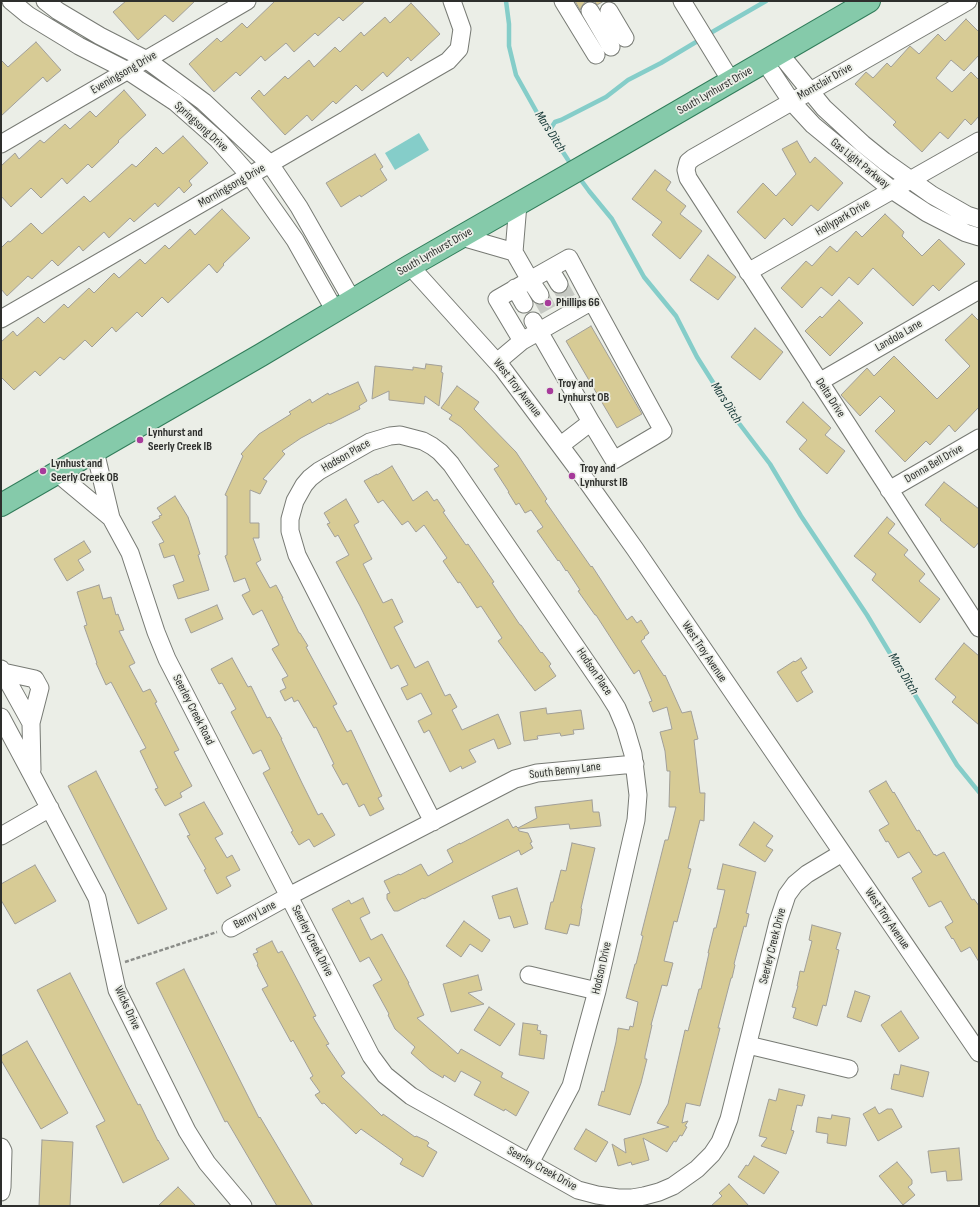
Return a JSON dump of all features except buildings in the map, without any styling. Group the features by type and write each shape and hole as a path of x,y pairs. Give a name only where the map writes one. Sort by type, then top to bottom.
{"main road":[{"name":"South Lynhurst Drive","path":"1,505 95,452 410,266 869,1"}],"street":[{"name":"Springsong Drive","path":"11,1 28,15 79,46 128,71 175,102 218,140 250,176 344,306"},
{"name":"Springsong Drive","path":"45,1 58,11 100,36 147,60 204,102 270,164 299,207 344,306"},
{"name":"Eveningsong Drive","path":"1,144 247,1"},
{"name":"Morningsong Drive","path":"1,319 448,61 459,49 462,29 452,1"},
{"path":"563,1 596,55"},
{"name":"Montclair Drive","path":"686,167 688,162 693,158 968,1"},
{"path":"679,5 699,28 731,81"},
{"path":"590,11 611,47"},
{"path":"610,11 626,38"},
{"name":"Gas Light Parkway","path":"772,58 810,90 824,108 884,161 932,194 967,214 979,219"},
{"name":"Gas Light Parkway","path":"772,58 791,101 813,125 892,190 927,213 979,237"},
{"name":"Hollypark Drive","path":"748,272 979,141"},
{"name":"Delta Drive","path":"686,167 687,176 748,272 979,628"},
{"path":"518,204 514,252 540,296"},
{"path":"462,237 514,252"},
{"path":"522,341 497,299 569,258 663,431 614,460 536,326"},
{"name":"West Troy Avenue","path":"410,266 497,362 561,445 631,544 979,1053"},
{"path":"550,269 559,284"},
{"path":"515,288 524,304"},
{"name":"Landola Lane","path":"819,382 979,290"},
{"path":"497,362 522,341 536,326 571,305 592,300"},
{"path":"561,445 591,422"},
{"name":"Hodson Place","path":"434,822 297,555 290,531 290,519 295,501 304,485 310,478 359,448 379,438 400,436 423,441 436,449 451,464 617,708 625,727 633,754 634,764"},
{"name":"Donna Bell Drive","path":"889,490 979,438"},
{"name":"Seerley Creek Road","path":"95,452 111,518 130,553 156,632 167,659 289,896"},
{"name":"Seerley Creek Road","path":"57,473 111,518"},
{"path":"2,670 35,679 40,688 30,723"},
{"name":"Wicks Drive","path":"2,670 30,723 32,775"},
{"name":"Wicks Drive","path":"1,717 97,898 117,990 187,1131 207,1162 243,1206"},
{"name":"South Benny Lane","path":"434,822 511,781 529,774 634,764"},
{"name":"Hodson Drive","path":"530,1163 571,1086 597,991 635,827 638,795 634,764"},
{"path":"1,836 50,808"},
{"name":"Benny Lane","path":"231,928 289,896 434,822"},
{"name":"Seerley Creek Drive","path":"289,896 367,1049 386,1074 411,1096 578,1190 597,1195 632,1198 658,1192 673,1186 697,1170 712,1154 720,1142 730,1113 778,922 787,895 794,884 807,874 842,853"},
{"path":"529,975 597,991"},
{"path":"748,1046 849,1069"},
{"path":"1,1147 3,1151 3,1158 1,1192"}],"path":[{"name":"Benny Lane","path":"111,966 231,928"}],"water":[{"path":"419,133 429,150 395,170 385,153"}],"waterway":[{"name":"Mars Ditch","path":"506,1 509,24 509,46 516,75 540,118 572,166"},
{"path":"707,35 766,1"},
{"path":"551,133 551,128 555,122 606,97 628,80 661,63 701,39"},
{"name":"Mars Ditch","path":"578,176 612,219 644,277 676,316 697,357 738,422 770,464 801,516 867,615 957,765 979,792"}],"tunnel":[{"path":"559,284 568,300"},
{"path":"540,295 549,311"}],"place":[{"name":"Phillips 66","path":"548,303"},
{"name":"Troy and Lynhurst OB","path":"550,391"},
{"name":"Lynhurst and Seerly Creek IB","path":"140,440"},
{"name":"Lynhust and Seerly Creek OB","path":"43,471"},
{"name":"Troy and Lynhurst IB","path":"572,476"}]}
